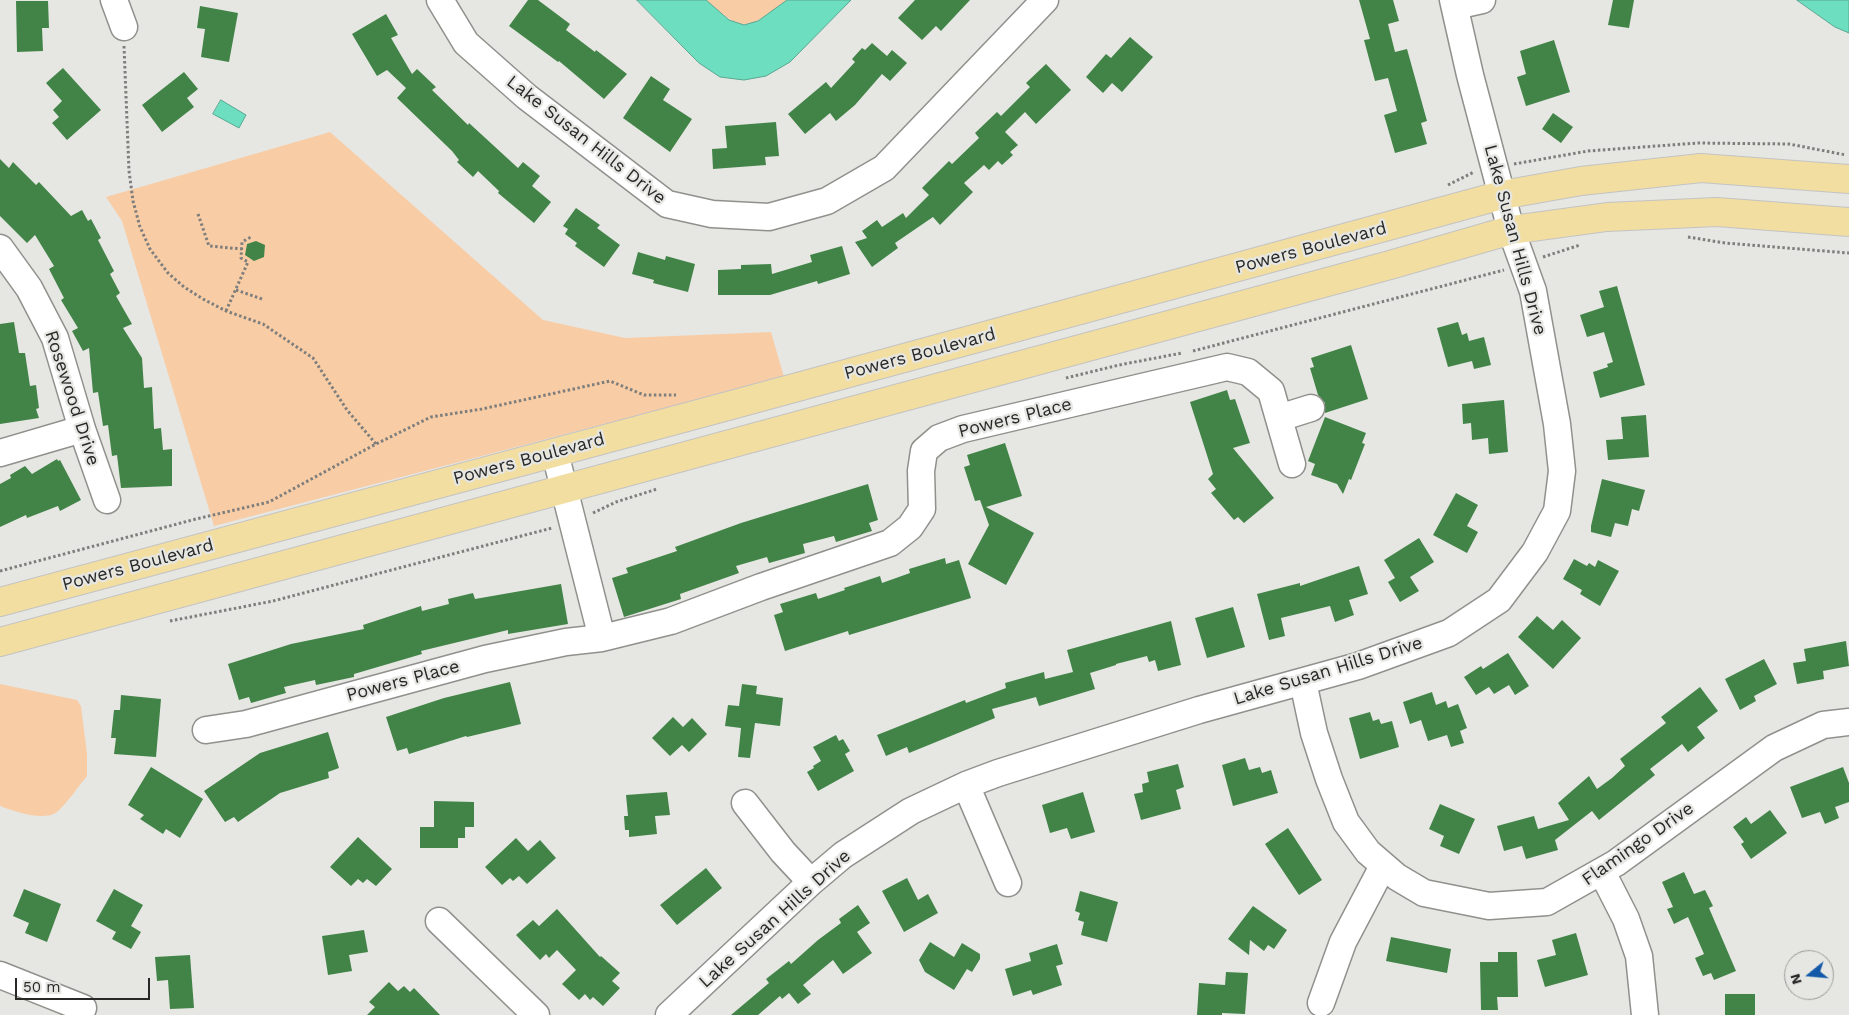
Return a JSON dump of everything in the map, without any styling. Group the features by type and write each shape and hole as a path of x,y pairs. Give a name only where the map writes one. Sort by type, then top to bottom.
{"main road":[{"name":"Powers Boulevard","path":"0,602 1502,195 1581,181 1701,168 1849,179"},
{"name":"Powers Boulevard","path":"0,642 1390,265 1512,230 1607,217 1716,212 1849,222"}],"street":[{"path":"114,0 124,27"},
{"name":"Lake Susan Hills Drive","path":"440,0 466,43 527,97 668,204 712,214 769,217 827,201 884,168 1045,0"},
{"path":"1454,3 1482,0"},
{"name":"Lake Susan Hills Drive","path":"670,1015 811,882 844,855 911,811 966,785 1199,710 1358,666 1449,634 1499,600 1536,552 1557,511 1562,471 1558,424 1533,291 1502,195 1470,75 1454,3"},
{"name":"Rosewood Drive","path":"0,248 29,288 55,338 82,429 107,500"},
{"name":"Powers Place","path":"206,730 246,724 485,659 566,642 602,638 671,621 761,587 890,543 910,527 922,509 921,471 924,451 939,438 963,428 1227,367 1248,372 1271,391 1292,464"},
{"path":"1279,418 1311,408"},
{"path":"0,453 82,429"},
{"path":"555,452 602,638"},
{"name":"Flamingo Drive","path":"1304,682 1314,733 1346,822 1368,852 1397,877 1424,893 1489,906 1547,902 1602,872 1774,748 1824,726 1849,722"},
{"path":"966,785 1008,883"},
{"path":"745,804 783,852 811,882"},
{"path":"1321,1003 1342,942 1383,866"},
{"path":"1602,872 1626,920 1639,956 1645,1015"},
{"path":"439,921 536,1015"},
{"path":"0,975 83,1008"}],"path":[{"path":"124,27 129,171 133,201 140,227 150,249 168,272 197,295 226,311 263,324 313,358 347,410 376,444"},
{"path":"1447,186 1473,172 1495,167 1588,152 1698,143 1789,144 1849,155"},
{"path":"198,214 209,246 242,249"},
{"path":"226,311 248,262 241,258 242,242 251,237"},
{"path":"236,290 262,299"},
{"path":"0,571 268,502 431,417 482,409 610,381 644,395 681,395"}],"shaded area":[{"path":"637,0 706,0 729,20 744,25 758,21 787,0 851,0 790,62 766,76 744,80 720,77 699,63"},
{"path":"706,0 787,0 763,18 746,24 730,19"},
{"path":"1797,0 1849,0 1849,33 1835,27"},
{"path":"221,100 246,115 239,128 213,114"},
{"path":"330,132 543,320 625,338 771,332 784,377 214,526 122,221 106,197"},
{"path":"0,684 77,700 81,706 87,754 87,776 65,804 51,815 29,815 0,806"}],"building":[{"path":"528,0 538,0 570,24 566,30 627,74 604,99 559,61 509,26"},
{"path":"915,0 970,0 941,31 936,26 922,40 898,18"},
{"path":"1359,0 1393,0 1399,21 1388,24 1395,52 1407,49 1427,121 1421,123 1427,144 1395,153 1384,115 1397,111 1388,78 1375,81 1364,40 1370,39"},
{"path":"1613,0 1634,0 1629,28 1608,25"},
{"path":"16,1 48,1 49,28 42,28 43,51 17,52"},
{"path":"200,6 238,13 229,62 201,57 205,29 197,28"},
{"path":"386,14 398,35 391,38 412,74 417,69 436,87 432,90 468,125 469,123 518,168 523,162 540,176 532,186 551,202 534,223 498,193 499,191 478,171 473,177 457,162 459,160 452,151 397,98 406,88 387,70 377,76 352,34"},
{"path":"1130,37 1153,57 1122,92 1112,83 1103,93 1086,77 1106,54 1111,58"},
{"path":"1554,40 1570,92 1526,106 1517,77 1526,74 1520,51"},
{"path":"872,43 887,56 892,50 907,63 890,81 882,74 855,105 836,121 830,113 805,134 788,114 826,82 831,88 855,62 852,59 862,48 865,50"},
{"path":"1046,64 1071,90 1036,124 1025,112 1005,132 1018,145 1010,152 1013,155 1002,165 998,161 989,170 984,165 964,183 973,192 940,225 933,217 895,243 898,248 872,267 855,242 867,238 862,231 877,220 882,227 903,213 906,218 929,195 922,188 949,161 952,164 979,138 975,133 997,112 1001,116 1030,87 1026,83"},
{"path":"63,68 101,110 67,140 52,123 59,117 53,110 62,101 46,83"},
{"path":"184,72 198,89 187,98 194,107 162,132 142,105"},
{"path":"651,76 670,89 663,100 692,119 670,152 623,118"},
{"path":"1553,113 1573,127 1561,143 1542,129"},
{"path":"776,122 779,156 765,157 766,165 713,169 712,149 727,148 725,126"},
{"path":"0,159 9,168 13,162 36,185 39,182 71,216 82,210 88,221 91,219 101,238 98,240 114,271 110,274 120,293 116,296 132,324 123,328 142,358 144,388 152,387 154,429 161,428 163,450 172,449 172,486 121,488 117,455 112,456 108,425 103,426 98,392 93,393 89,348 83,351 72,331 78,328 61,300 64,298 49,269 54,266 35,235 27,243 0,216"},
{"path":"576,208 600,225 597,228 620,245 604,267 575,246 577,243 565,234 568,229 563,226"},
{"path":"256,241 265,245 264,257 254,261 245,255 247,244"},
{"path":"842,246 850,274 818,284 817,281 770,295 718,295 718,270 741,269 741,265 771,264 772,274 812,262 810,255"},
{"path":"638,252 665,260 666,256 695,264 688,292 653,283 654,280 632,274"},
{"path":"1617,286 1645,385 1600,398 1593,372 1608,367 1607,364 1613,362 1604,332 1587,337 1580,315 1604,307 1599,291"},
{"path":"14,322 19,353 25,353 30,386 36,385 39,408 36,409 39,418 0,424 0,324"},
{"path":"1458,322 1462,335 1467,333 1469,341 1484,337 1491,365 1474,369 1472,361 1448,367 1437,328"},
{"path":"1351,345 1368,399 1325,413 1325,403 1318,395 1310,368 1314,367 1311,358"},
{"path":"1227,390 1230,400 1235,399 1250,443 1233,448 1274,498 1244,523 1238,517 1234,520 1211,493 1216,489 1208,479 1213,474 1190,402"},
{"path":"1504,400 1508,452 1489,454 1488,438 1472,440 1471,423 1463,424 1462,404"},
{"path":"1646,415 1649,457 1608,460 1606,440 1623,439 1621,417"},
{"path":"1325,417 1366,433 1362,443 1365,444 1351,480 1349,479 1343,494 1337,484 1311,475 1315,464 1308,461"},
{"path":"1005,443 1022,496 986,507 1034,533 1006,585 968,564 989,525 980,500 975,501 964,467 970,465 967,455"},
{"path":"57,459 58,461 60,460 81,500 60,511 58,506 27,518 26,515 0,527 0,484 11,478 10,475 25,466 32,474"},
{"path":"1602,479 1645,490 1639,511 1632,509 1628,526 1615,523 1611,537 1591,532"},
{"path":"868,484 878,520 869,523 872,531 836,542 834,536 803,544 805,553 769,563 767,557 736,566 739,573 680,594 681,599 624,617 612,578 628,573 626,568 677,551 675,547 741,523"},
{"path":"1456,493 1478,505 1467,526 1478,532 1467,553 1433,535"},
{"path":"1419,538 1434,562 1410,577 1419,591 1400,602 1388,582 1395,578 1384,560"},
{"path":"945,558 946,564 959,560 971,598 849,635 848,631 785,651 774,615 783,612 780,604 816,593 818,599 880,576 882,583 910,573 909,569"},
{"path":"1574,559 1587,566 1589,563 1595,567 1598,560 1619,571 1600,606 1580,594 1582,590 1563,579"},
{"path":"1359,566 1368,594 1349,600 1354,615 1335,622 1330,606 1281,618 1285,636 1269,640 1257,594 1300,583 1300,586"},
{"path":"561,584 568,624 508,634 508,630 421,651 422,654 354,674 354,677 316,685 315,680 284,687 286,693 251,703 249,697 239,700 228,664 291,644 364,629 363,625 421,606 422,611 449,604 448,599 473,593 475,599"},
{"path":"1233,607 1245,647 1207,658 1195,618"},
{"path":"1537,616 1553,630 1562,620 1581,638 1553,669 1518,637"},
{"path":"1171,621 1181,665 1158,671 1155,660 1149,662 1147,656 1116,664 1090,673 1095,689 1039,706 1036,697 992,709 995,718 909,753 907,747 886,756 877,735 965,700 966,703 1006,688 1005,683 1044,672 1045,679 1073,672 1067,650"},
{"path":"1846,641 1849,666 1823,671 1824,679 1797,684 1793,663 1806,661 1804,649"},
{"path":"1508,653 1529,686 1515,695 1509,685 1494,694 1489,687 1476,695 1464,677 1481,666 1483,669"},
{"path":"1764,659 1777,684 1754,696 1756,701 1740,710 1725,679"},
{"path":"510,682 521,724 466,736 409,754 407,748 397,751 386,717 444,698"},
{"path":"742,684 757,686 756,694 783,698 780,726 755,723 750,758 738,757 741,728 725,726 728,705 739,706"},
{"path":"1700,687 1718,711 1697,727 1705,738 1688,752 1682,744 1650,769 1655,775 1599,820 1592,811 1555,840 1558,850 1526,859 1522,846 1504,851 1497,826 1534,816 1538,829 1569,820 1558,803 1589,776 1597,789 1612,778 1625,766 1620,759 1666,723 1661,717"},
{"path":"1432,692 1436,705 1446,701 1448,708 1458,704 1467,728 1460,731 1464,743 1451,747 1447,735 1428,741 1421,720 1410,724 1403,702"},
{"path":"121,695 161,699 156,757 114,754 116,738 111,738 114,710 120,710"},
{"path":"1370,712 1373,721 1379,719 1381,724 1392,721 1399,747 1360,759 1349,718"},
{"path":"673,717 683,727 692,718 707,734 689,752 682,745 670,756 652,738"},
{"path":"328,732 339,768 328,772 329,778 280,793 238,822 234,817 225,822 204,791 260,753"},
{"path":"836,735 839,741 843,739 850,751 845,754 854,771 818,791 807,772 821,761 813,747"},
{"path":"1245,758 1249,770 1260,767 1262,773 1271,770 1278,793 1233,806 1222,765"},
{"path":"1178,764 1184,787 1176,790 1181,809 1141,820 1134,794 1143,792 1142,784 1149,782 1147,772"},
{"path":"151,767 203,799 180,838 166,829 163,834 140,819 144,815 128,805"},
{"path":"1843,767 1849,783 1849,802 1835,807 1839,818 1825,824 1820,812 1802,818 1790,787"},
{"path":"667,792 670,815 655,816 657,834 629,837 629,830 625,830 624,816 628,816 626,795"},
{"path":"1083,792 1095,832 1071,839 1067,828 1050,833 1042,805"},
{"path":"434,801 474,802 474,827 465,827 465,838 458,838 458,848 420,848 420,827 434,827"},
{"path":"1440,804 1475,819 1459,854 1440,846 1444,836 1429,829"},
{"path":"1770,810 1787,833 1751,859 1741,844 1744,842 1733,827 1746,817 1751,824"},
{"path":"1288,828 1322,880 1299,895 1265,844"},
{"path":"358,837 392,869 376,886 367,879 363,883 358,879 351,886 330,867"},
{"path":"516,838 528,851 540,840 556,858 527,884 519,876 513,881 510,878 502,885 485,867"},
{"path":"706,868 722,888 677,925 660,905"},
{"path":"1684,872 1694,894 1705,890 1713,906 1709,908 1736,971 1714,980 1711,973 1703,976 1695,958 1704,954 1688,917 1674,924 1667,909 1673,907 1662,882"},
{"path":"907,878 918,900 928,894 938,913 904,932 882,891"},
{"path":"24,889 61,904 47,942 25,933 29,923 13,916"},
{"path":"114,889 143,905 131,926 141,932 131,949 112,939 116,932 96,921"},
{"path":"1080,891 1118,902 1107,942 1081,935 1084,922 1078,920 1080,913 1075,911"},
{"path":"858,905 870,923 857,932 872,953 843,974 833,960 803,985 811,994 798,1004 789,993 782,999 780,996 758,1015 731,1015 769,983 766,979 789,961 791,964 841,923 839,919"},
{"path":"1253,906 1287,930 1274,949 1268,945 1264,951 1250,940 1249,955 1228,939"},
{"path":"557,909 600,957 620,973 612,981 620,988 603,1006 593,997 590,1000 585,994 579,1000 562,984 576,970 557,950 549,958 546,954 540,960 516,935 533,920 539,926"},
{"path":"364,930 368,952 349,955 352,971 328,975 322,936"},
{"path":"1576,933 1588,975 1545,987 1537,960 1556,955 1552,940"},
{"path":"1391,937 1451,949 1447,973 1386,961"},
{"path":"930,942 954,957 962,943 980,954 980,959 972,972 967,969 954,990 925,972 919,960"},
{"path":"1057,944 1063,964 1056,966 1062,985 1033,995 1031,990 1013,996 1005,969 1031,961 1029,953"},
{"path":"1498,952 1517,952 1518,997 1497,997 1498,1010 1481,1010 1480,962 1498,962"},
{"path":"190,955 194,1008 170,1009 168,980 157,981 155,957"},
{"path":"1226,972 1248,973 1245,1014 1197,1015 1199,983 1225,985"},
{"path":"389,982 398,991 404,986 410,992 414,988 440,1015 367,1015 375,1007 369,1002"},
{"path":"1725,994 1755,994 1755,1015 1725,1015"}]}
